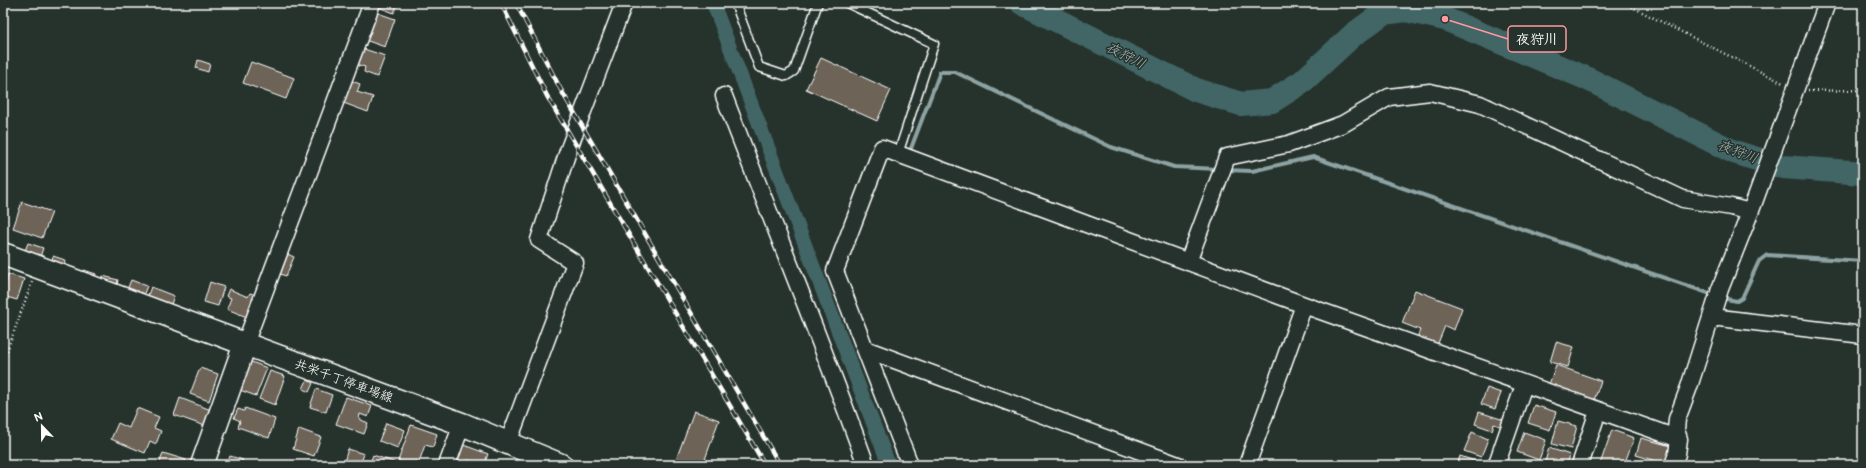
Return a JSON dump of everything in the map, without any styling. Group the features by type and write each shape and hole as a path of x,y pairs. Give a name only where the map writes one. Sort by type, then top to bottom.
{"main road":[{"name":"共栄千丁停車場線","path":"3,254 462,424 561,465"},
{"path":"202,465 246,344"}],"street":[{"path":"246,344 372,3"},
{"path":"508,443 575,263 539,240 568,151 624,3"},
{"path":"1673,465 1677,454 1679,439 1676,430 1677,419 1718,295 1752,209 1827,3"},
{"path":"1188,262 1227,157 1289,144 1343,124 1389,97 1430,92 1480,104 1683,199 1752,209"},
{"path":"724,96 764,203 826,354 866,465"},
{"path":"910,465 835,271 882,148 1304,305 1524,385 1679,439"},
{"path":"1247,465 1304,305"},
{"path":"1711,317 1863,335"},
{"path":"865,349 1178,465"},
{"path":"1497,464 1524,385"},
{"path":"1580,465 1598,411"},
{"path":"446,465 462,424"}],"lane":[{"path":"735,3 759,67 786,76 794,71 818,3"},
{"path":"847,3 934,44 898,154"}],"path":[{"path":"1624,3 1795,92 1863,90"},
{"path":"3,362 37,266"}],"building":[{"path":"377,3 398,3 394,13 376,6"},
{"path":"375,12 395,19 385,47 365,40"},
{"path":"361,48 385,56 377,77 364,72 365,67 356,64"},
{"path":"821,58 891,90 877,121 806,89"},
{"path":"198,60 210,64 208,72 196,68"},
{"path":"251,62 294,78 286,99 243,83"},
{"path":"349,80 360,84 357,92 373,97 368,112 341,102"},
{"path":"22,202 52,212 42,238 13,228"},
{"path":"28,243 43,248 38,263 22,258"},
{"path":"285,253 294,257 286,276 277,273"},
{"path":"53,256 65,260 63,269 51,266"},
{"path":"84,270 96,274 92,285 80,281"},
{"path":"8,274 24,279 17,300 3,296"},
{"path":"103,276 118,280 116,289 100,285"},
{"path":"131,280 147,286 141,301 125,295"},
{"path":"210,282 224,287 218,306 204,302"},
{"path":"151,287 174,296 168,312 145,303"},
{"path":"229,289 248,297 250,293 262,297 247,317 227,309 231,298 226,296"},
{"path":"1415,290 1462,308 1454,330 1445,326 1436,348 1416,341 1420,330 1402,323"},
{"path":"1556,342 1574,347 1568,367 1550,362"},
{"path":"249,361 267,368 256,396 237,389"},
{"path":"1556,365 1601,381 1593,403 1548,387"},
{"path":"200,368 218,374 209,401 190,394"},
{"path":"270,371 285,376 275,405 259,399"},
{"path":"307,380 313,383 309,392 303,389"},
{"path":"1487,388 1501,393 1495,409 1481,404"},
{"path":"316,389 332,395 326,412 310,407"},
{"path":"346,397 372,406 368,417 360,414 359,419 368,423 364,434 336,424"},
{"path":"180,398 211,410 205,426 174,415"},
{"path":"1534,405 1556,412 1550,430 1528,423"},
{"path":"137,408 159,417 154,428 161,431 156,444 150,441 145,453 111,439 118,423 129,428"},
{"path":"245,408 275,419 269,438 238,427 240,421 234,418 238,409 244,411"},
{"path":"694,411 719,420 703,465 674,465"},
{"path":"1479,412 1507,421 1503,427 1494,424 1492,430 1475,424"},
{"path":"1558,421 1577,426 1571,449 1552,444"},
{"path":"386,423 405,430 398,448 379,441"},
{"path":"411,425 437,434 433,447 425,445 418,465 411,465 398,461"},
{"path":"299,429 321,437 314,456 293,449"},
{"path":"1612,430 1634,438 1624,465 1600,464"},
{"path":"1472,432 1488,439 1481,457 1464,451"},
{"path":"1524,432 1546,440 1539,460 1517,452"},
{"path":"1641,438 1671,446 1666,464 1636,455"},
{"path":"458,443 488,454 484,465 468,460 467,465 449,465"},
{"path":"1549,448 1570,455 1567,465 1544,465"},
{"path":"348,449 364,454 360,465 343,465"},
{"path":"163,453 186,460 184,465 159,465"},
{"path":"373,455 402,465 369,465"},
{"path":"230,456 243,460 241,465 212,465 214,459 227,464"},
{"path":"1460,456 1478,462 1477,465 1457,465"}],"waterway":[{"path":"713,3 889,465"},
{"name":"夜狩川","path":"1022,3 1196,90 1241,104 1272,101 1302,82 1353,35 1383,13 1406,10 1445,19 1586,78 1734,152 1783,167 1863,173"},
{"path":"910,151 940,72 955,72 1111,147 1174,167 1219,169"},
{"path":"1226,170 1252,171 1313,157 1714,295"},
{"path":"1721,298 1737,301 1742,298 1759,261 1767,255 1863,261"}],"railway":[{"path":"501,3 547,96 765,465"},
{"path":"516,3 561,90 780,465"}],"place":[{"name":"夜狩川","path":"1445,19"}]}
